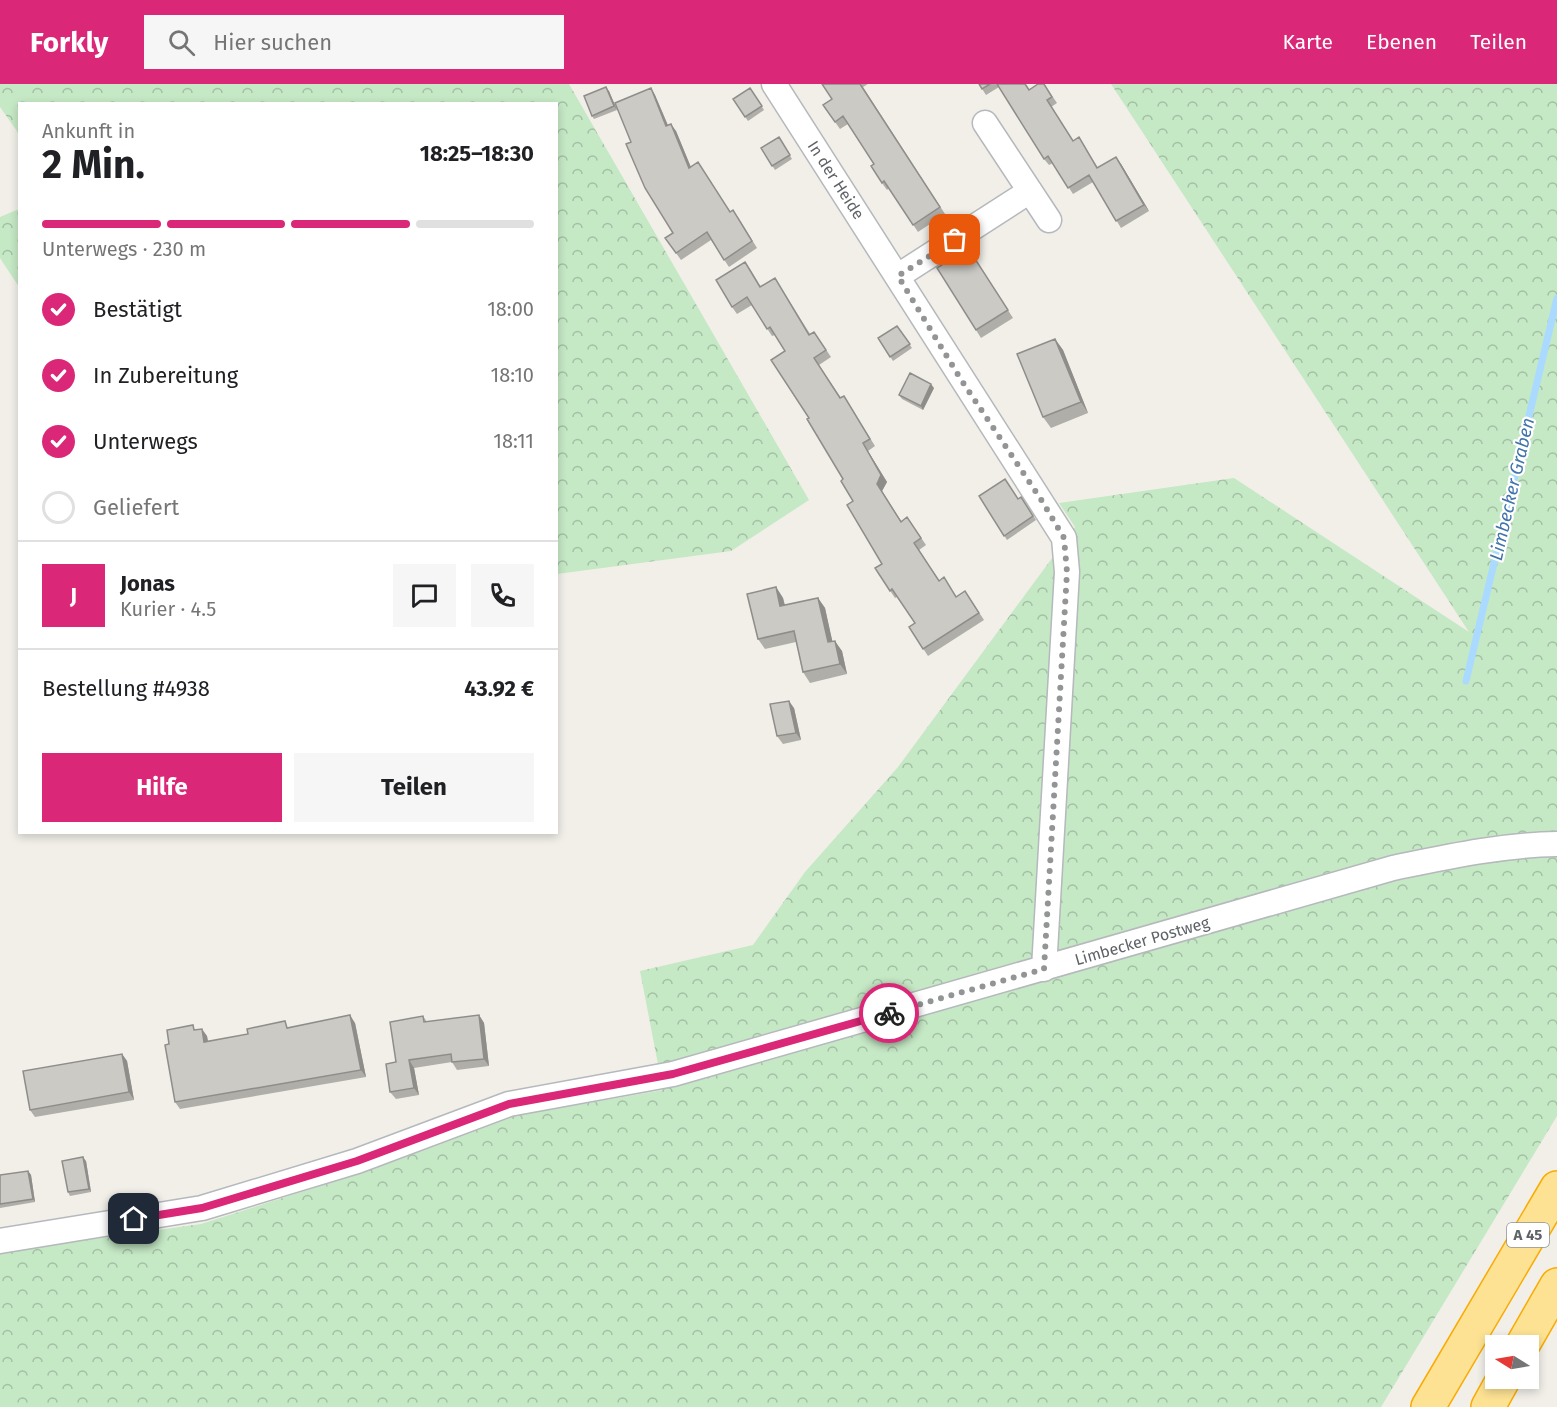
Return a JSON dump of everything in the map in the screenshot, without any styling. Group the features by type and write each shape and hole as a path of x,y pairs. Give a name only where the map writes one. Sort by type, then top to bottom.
{"highway":[{"name":"A 45","path":"1428,1407 1557,1188"},
{"path":"1528,1335 1550,1296"},
{"path":"1488,1407 1498,1389"}],"street":[{"name":"In der Heide","path":"774,84 1064,538 1067,572 1044,969"},
{"path":"985,123 1049,220"},
{"path":"898,276 1030,191"},
{"name":"Limbecker Postweg","path":"0,1241 202,1208 357,1161 509,1104 673,1074 1393,868 1476,851 1531,844 1557,844"}],"green space":[{"path":"0,84 569,84 809,500 731,551 558,574 558,102 18,102 18,133 0,107"},
{"path":"1111,84 1557,84 1557,1116 1381,1407 0,1407 0,1252 201,1224 361,1173 513,1116 663,1090 640,971 753,945 805,872 898,767 1075,527 1059,503 1234,478 1469,632"},
{"path":"18,209 18,285 0,258 0,217"}],"building":[{"path":"822,84 860,84 940,207 913,225 884,181 882,183 871,166 874,164 843,116 835,122 823,105 832,99"},
{"path":"979,84 990,84 982,89"},
{"path":"997,84 1025,84 1029,90 1038,84 1044,84 1052,97 1047,100 1073,141 1079,137 1097,168 1116,157 1144,205 1116,221 1089,175 1068,188 1048,156 1044,159"},
{"path":"606,87 614,106 592,116 584,96"},
{"path":"651,88 666,126 671,124 689,168 698,162 730,212 733,210 752,241 724,260 707,232 676,253 665,238 673,233 645,188 626,144 631,142 615,103"},
{"path":"750,88 762,106 745,117 733,99"},
{"path":"779,137 790,155 772,166 761,148"},
{"path":"968,248 1008,310 976,330 937,268"},
{"path":"745,262 760,287 775,278 809,335 814,332 826,350 814,358 840,398 844,396 870,439 863,443 881,475 877,484 901,522 907,517 921,538 914,543 939,581 944,577 956,597 965,591 979,613 923,649 909,627 915,623 875,568 882,564 847,505 853,501 841,481 843,479 807,419 809,418 771,360 785,351 770,327 767,329 747,297 732,307 716,280"},
{"path":"897,326 910,344 890,357 878,338"},
{"path":"1055,339 1081,402 1043,417 1017,354"},
{"path":"910,373 931,384 921,406 899,395"},
{"path":"1005,479 1018,499 1021,497 1033,516 1004,536 979,496"},
{"path":"776,587 780,606 818,598 828,642 835,641 840,664 803,672 794,631 758,639 747,594"},
{"path":"789,701 796,733 777,736 770,704"},
{"path":"350,1015 361,1070 175,1102 165,1045 169,1044 167,1030 193,1025 194,1030 202,1029 204,1042 248,1034 247,1029 285,1021 287,1028"},
{"path":"479,1015 484,1059 452,1062 451,1054 409,1060 414,1088 390,1092 386,1064 396,1062 390,1022 423,1016 424,1022"},
{"path":"122,1054 129,1092 30,1110 23,1071"},
{"path":"83,1157 89,1189 68,1192 62,1161"},
{"path":"28,1171 33,1199 0,1204 0,1175"}],"waterway":[{"name":"Limbecker Graben","path":"1466,681 1557,298"}],"way so far":[{"path":"889,1013 1044,969 1067,572 1064,538 960,378 898,276 955,240"}],"route":[{"path":"134,1219 202,1208 357,1161 509,1104 673,1074 889,1013"}]}
